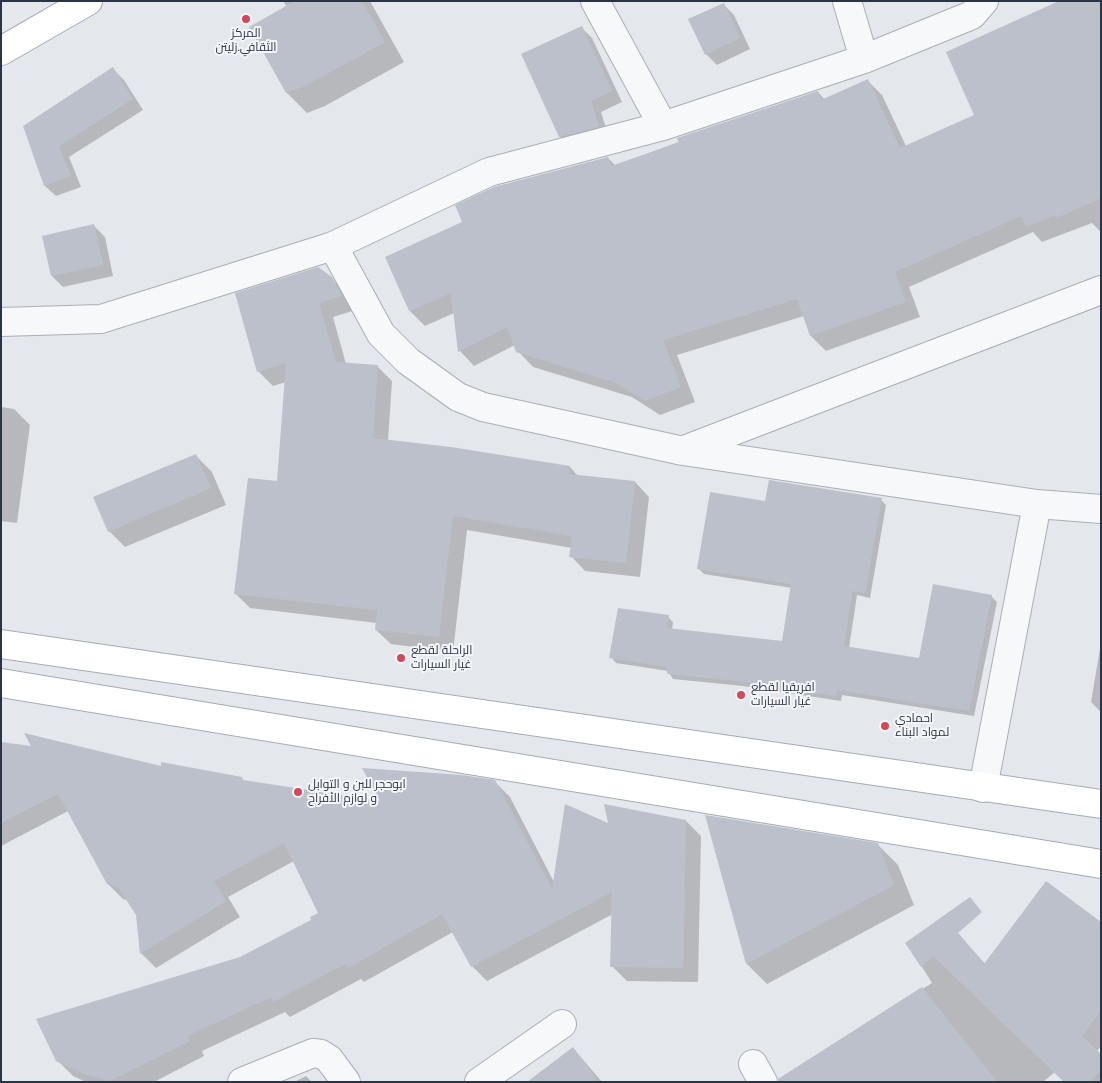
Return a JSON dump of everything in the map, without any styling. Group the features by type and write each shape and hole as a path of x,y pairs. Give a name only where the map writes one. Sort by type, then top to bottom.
{"main road":[{"path":"1,51 88,1"},
{"path":"1,644 1101,804"},
{"path":"1,684 1101,864"}],"street":[{"path":"595,1 663,126"},
{"path":"847,1 864,59"},
{"path":"1,322 101,319 333,246 488,172 663,126 864,59 972,16 984,1"},
{"path":"333,246 381,334 408,361 458,397 483,407 683,451 1037,504 1101,509"},
{"path":"683,451 1101,290"},
{"path":"983,788 1037,504"},
{"path":"479,1082 562,1024"},
{"path":"242,1082 313,1053 321,1054 329,1060 346,1082"}],"building":[{"path":"295,1 362,1 385,42 305,86 286,93 249,27"},
{"path":"1059,1 1101,1 1101,198 1056,218 1055,215 1026,227 1021,216 895,272 906,302 810,336 797,299 663,340 681,387 645,401 616,383 516,352 507,327 458,352 451,293 409,311 385,257 462,222 455,205 494,187 608,157 611,166 679,143 677,138 818,91 821,100 868,79 900,148 974,115 946,52"},
{"path":"724,3 740,38 705,55 688,19"},
{"path":"582,26 612,91 591,101 599,127 559,137 521,54"},
{"path":"113,67 133,99 59,146 71,176 44,186 23,126"},
{"path":"94,224 103,265 51,276 42,236"},
{"path":"318,267 332,277 342,296 319,303 336,362 378,365 373,438 451,447 570,466 569,474 635,481 626,563 569,557 572,536 453,516 439,637 375,630 377,610 234,594 248,478 277,481 286,363 257,372 235,293"},
{"path":"196,454 211,488 108,532 93,497"},
{"path":"769,480 882,498 865,593 852,591 844,646 919,658 933,584 992,595 969,711 837,690 836,696 737,681 667,674 667,667 609,658 618,608 669,615 667,628 782,641 791,584 697,569 710,492 765,501"},
{"path":"24,733 161,766 161,762 242,777 243,780 380,801 362,768 462,775 495,780 552,889 565,804 608,823 604,804 686,820 683,968 610,967 612,892 471,967 442,914 348,968 345,964 273,1002 271,997 187,1036 190,1041 110,1081 87,1075 56,1061 36,1019 240,957 311,920 310,917 318,913 284,843 214,881 226,901 140,954 136,915 118,887 107,884 58,794 1,823 1,742 31,746"},
{"path":"705,815 878,843 894,885 746,964"},
{"path":"1046,881 1101,922 1101,1011 1082,1036 1101,1054 1101,1070 1089,1082 1064,1082 933,956 921,967 905,943 970,897 982,912 958,933 984,964"},
{"path":"922,987 997,1082 779,1082 778,1079"},
{"path":"573,1047 599,1082 527,1082"}],"place":[{"name":"المركز الثقافي.زليتن","path":"246,19"},
{"name":"الراحلة لقطع غيار السيارات","path":"401,658"},
{"name":"افريقيا لقطع غيار السيارات","path":"741,695"},
{"name":"احمادي لمواد البناء","path":"885,726"},
{"name":"ابوحجر للبن و التوابل و لوازم الأفراح","path":"298,792"}]}
